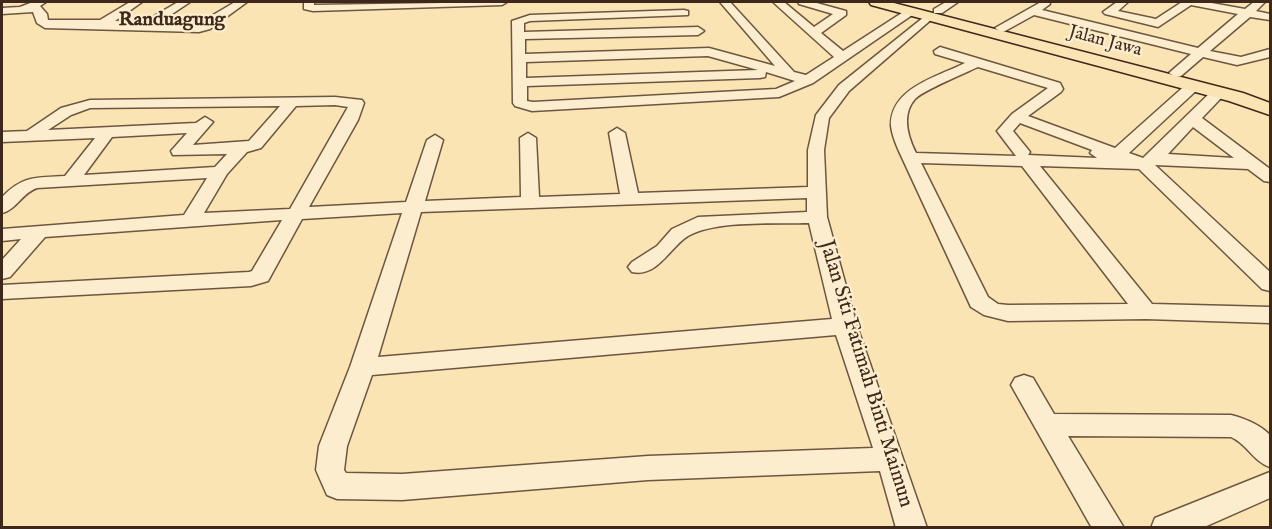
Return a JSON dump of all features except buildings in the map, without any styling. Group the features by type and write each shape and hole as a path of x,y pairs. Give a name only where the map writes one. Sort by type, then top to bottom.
{"main road":[{"path":"876,2 921,8"},
{"name":"Jalan Jawa","path":"921,8 1001,28 1270,109"},
{"name":"Jalan Jawa","path":"921,8 1111,60 1176,73 1270,99"}],"street":[{"path":"2,20 41,2"},
{"path":"104,24 137,2"},
{"path":"146,26 185,2"},
{"path":"2,11 36,9 41,14 40,21 45,24 199,28 206,26 242,2"},
{"path":"309,2 308,7 313,8 502,2"},
{"path":"420,2 438,4"},
{"path":"725,2 789,74"},
{"path":"778,2 842,57"},
{"path":"803,2 842,12 813,32"},
{"path":"709,52 698,31 680,7 525,19 518,21 517,36 521,82 520,103 524,106 779,93 808,80 921,8 952,2"},
{"path":"1001,28 1050,2"},
{"path":"1123,2 1109,12 1158,23 1190,2 1270,18"},
{"path":"1176,73 1260,2"},
{"name":"Jalan Siti Fatimah Binti Maimun","path":"912,528 845,326 817,217 816,150 821,118 844,88 921,8"},
{"path":"1033,11 1244,61 1257,54 1270,53"},
{"path":"517,36 698,31"},
{"path":"940,51 1056,88 1017,117 1005,131 1146,311"},
{"path":"519,58 709,52 808,80"},
{"path":"977,62 909,96 900,114 898,128 979,302 992,309 1008,313 1146,311 1270,315"},
{"path":"736,74 748,96"},
{"path":"521,82 789,74"},
{"path":"624,78 627,102"},
{"path":"1024,156 1119,153 1194,86"},
{"path":"1149,161 1219,92"},
{"path":"226,101 179,151 241,148 255,145 292,101"},
{"path":"2,292 255,278 266,268 357,103 226,101 77,106 63,111 32,135"},
{"path":"1017,117 1119,153 1149,161 1270,284"},
{"path":"1193,119 1270,177"},
{"path":"2,137 200,128"},
{"path":"72,179 107,133"},
{"path":"616,133 630,199"},
{"path":"528,138 530,202"},
{"path":"435,140 362,367 333,446 330,470 338,486 402,487 648,468 891,459"},
{"path":"190,220 220,171 241,148"},
{"path":"908,153 1253,164"},
{"path":"2,207 28,184 72,179 220,171"},
{"path":"2,235 297,213 818,192"},
{"path":"639,267 664,250 679,234 705,221 817,217"},
{"path":"2,272 40,231"},
{"path":"362,367 845,326"},
{"path":"1024,385 1109,528"},
{"path":"1046,425 1231,426 1257,437 1270,455"},
{"path":"1166,528 1270,485"}],"district":[{"name":"Randuagung","path":"172,21"}]}
